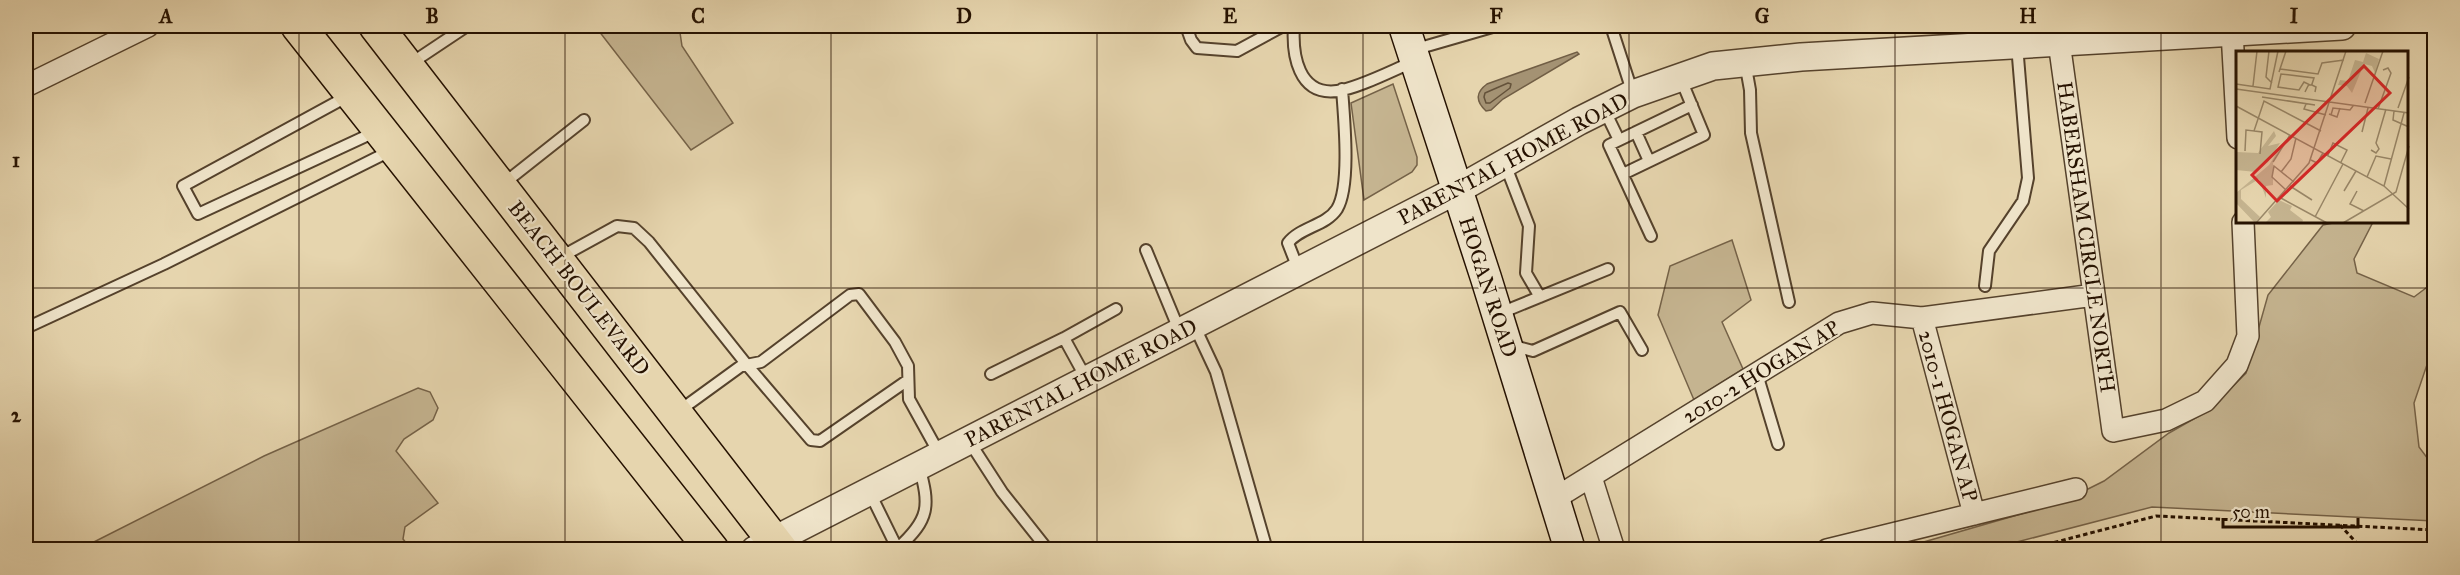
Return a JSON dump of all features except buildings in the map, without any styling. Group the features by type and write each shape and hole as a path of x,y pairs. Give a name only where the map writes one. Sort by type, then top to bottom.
{"highway":[{"path":"298,26 712,549"},
{"name":"BEACH BOULEVARD","path":"376,26 676,414 770,546"}],"main road":[{"name":"HOGAN ROAD","path":"1410,46 1498,314 1570,549"}],"street":[{"path":"26,86 148,26"},
{"name":"PARENTAL HOME ROAD","path":"770,546 869,492 1458,190 1579,121 1633,94 1680,76 1713,66 1745,62 2059,42 2147,31 2232,32 2342,26"},
{"path":"2232,32 2236,103"},
{"name":"HABERSHAM CIRCLE NORTH","path":"2059,42 2113,431 2166,420 2205,401 2237,365 2248,336 2243,224"},
{"name":"2010-2 HOGAN AP","path":"1554,499 1839,322 1872,313 1922,318 2094,296"},
{"name":"2010-1 HOGAN AP","path":"1922,318 1974,514"},
{"path":"1591,477 1614,549"},
{"name":"2010-1 HOGAN AP","path":"1827,549 2076,489"}],"lane":[{"path":"408,66 467,26"},
{"path":"1186,26 1197,48 1237,51 1283,26"},
{"path":"1294,26 1292,47 1299,73 1318,89 1336,91 1410,46 1496,26"},
{"path":"1611,26 1633,94"},
{"path":"1985,286 1989,250 2023,201 2028,178 2017,45"},
{"path":"1745,62 1750,90 1751,133 1789,302"},
{"path":"1623,174 1704,135 1680,76"},
{"path":"1299,272 1288,243 1293,237 1325,220 1337,209 1342,188 1345,142 1342,89"},
{"path":"352,94 183,186 198,214 388,139"},
{"path":"1651,236 1609,145 1692,105"},
{"path":"1604,109 1619,140"},
{"path":"500,186 584,120"},
{"path":"1636,132 1649,161"},
{"path":"26,328 164,264 388,139"},
{"path":"1504,164 1529,226 1526,273 1539,297"},
{"path":"557,259 617,226 634,228 649,242 747,365 811,440 820,441 908,380"},
{"path":"1146,250 1187,329 1216,372 1267,549"},
{"path":"1498,314 1608,269"},
{"path":"676,414 741,366 761,362 850,295 859,294 895,342 908,366 909,399 930,461 928,501 919,525 898,548 869,492"},
{"path":"991,374 1116,309"},
{"path":"1507,344 1533,351 1620,312 1642,350"},
{"path":"1064,338 1087,380"},
{"path":"1757,374 1778,444"},
{"path":"969,441 1002,492 1048,549"}],"path":[{"path":"2025,549 2157,516 2434,530"},
{"path":"2339,524 2363,549"}],"shaded area":[{"path":"595,26 679,26 682,46 733,123 691,150"},
{"path":"1393,84 1417,157 1417,165 1412,172 1364,200 1351,103"},
{"path":"2372,224 2354,259 2357,273 2414,297 2434,282 2434,344 2414,403 2419,447 2434,467 2434,521 2152,507 1990,549 1896,550 2062,502 2104,481 2169,433 2208,411 2246,373 2268,295 2323,225"},
{"path":"1732,240 1751,300 1722,322 1743,369 1694,400 1658,315 1670,266"},
{"path":"418,388 430,392 438,408 433,420 404,439 396,451 438,503 405,527 403,539 411,549 80,549 264,456"},
{"path":"2143,546 2251,549 2127,549"}],"water":[{"path":"1577,52 1579,54 1503,99 1491,110 1486,111 1480,104 1479,93 1487,84"}]}
